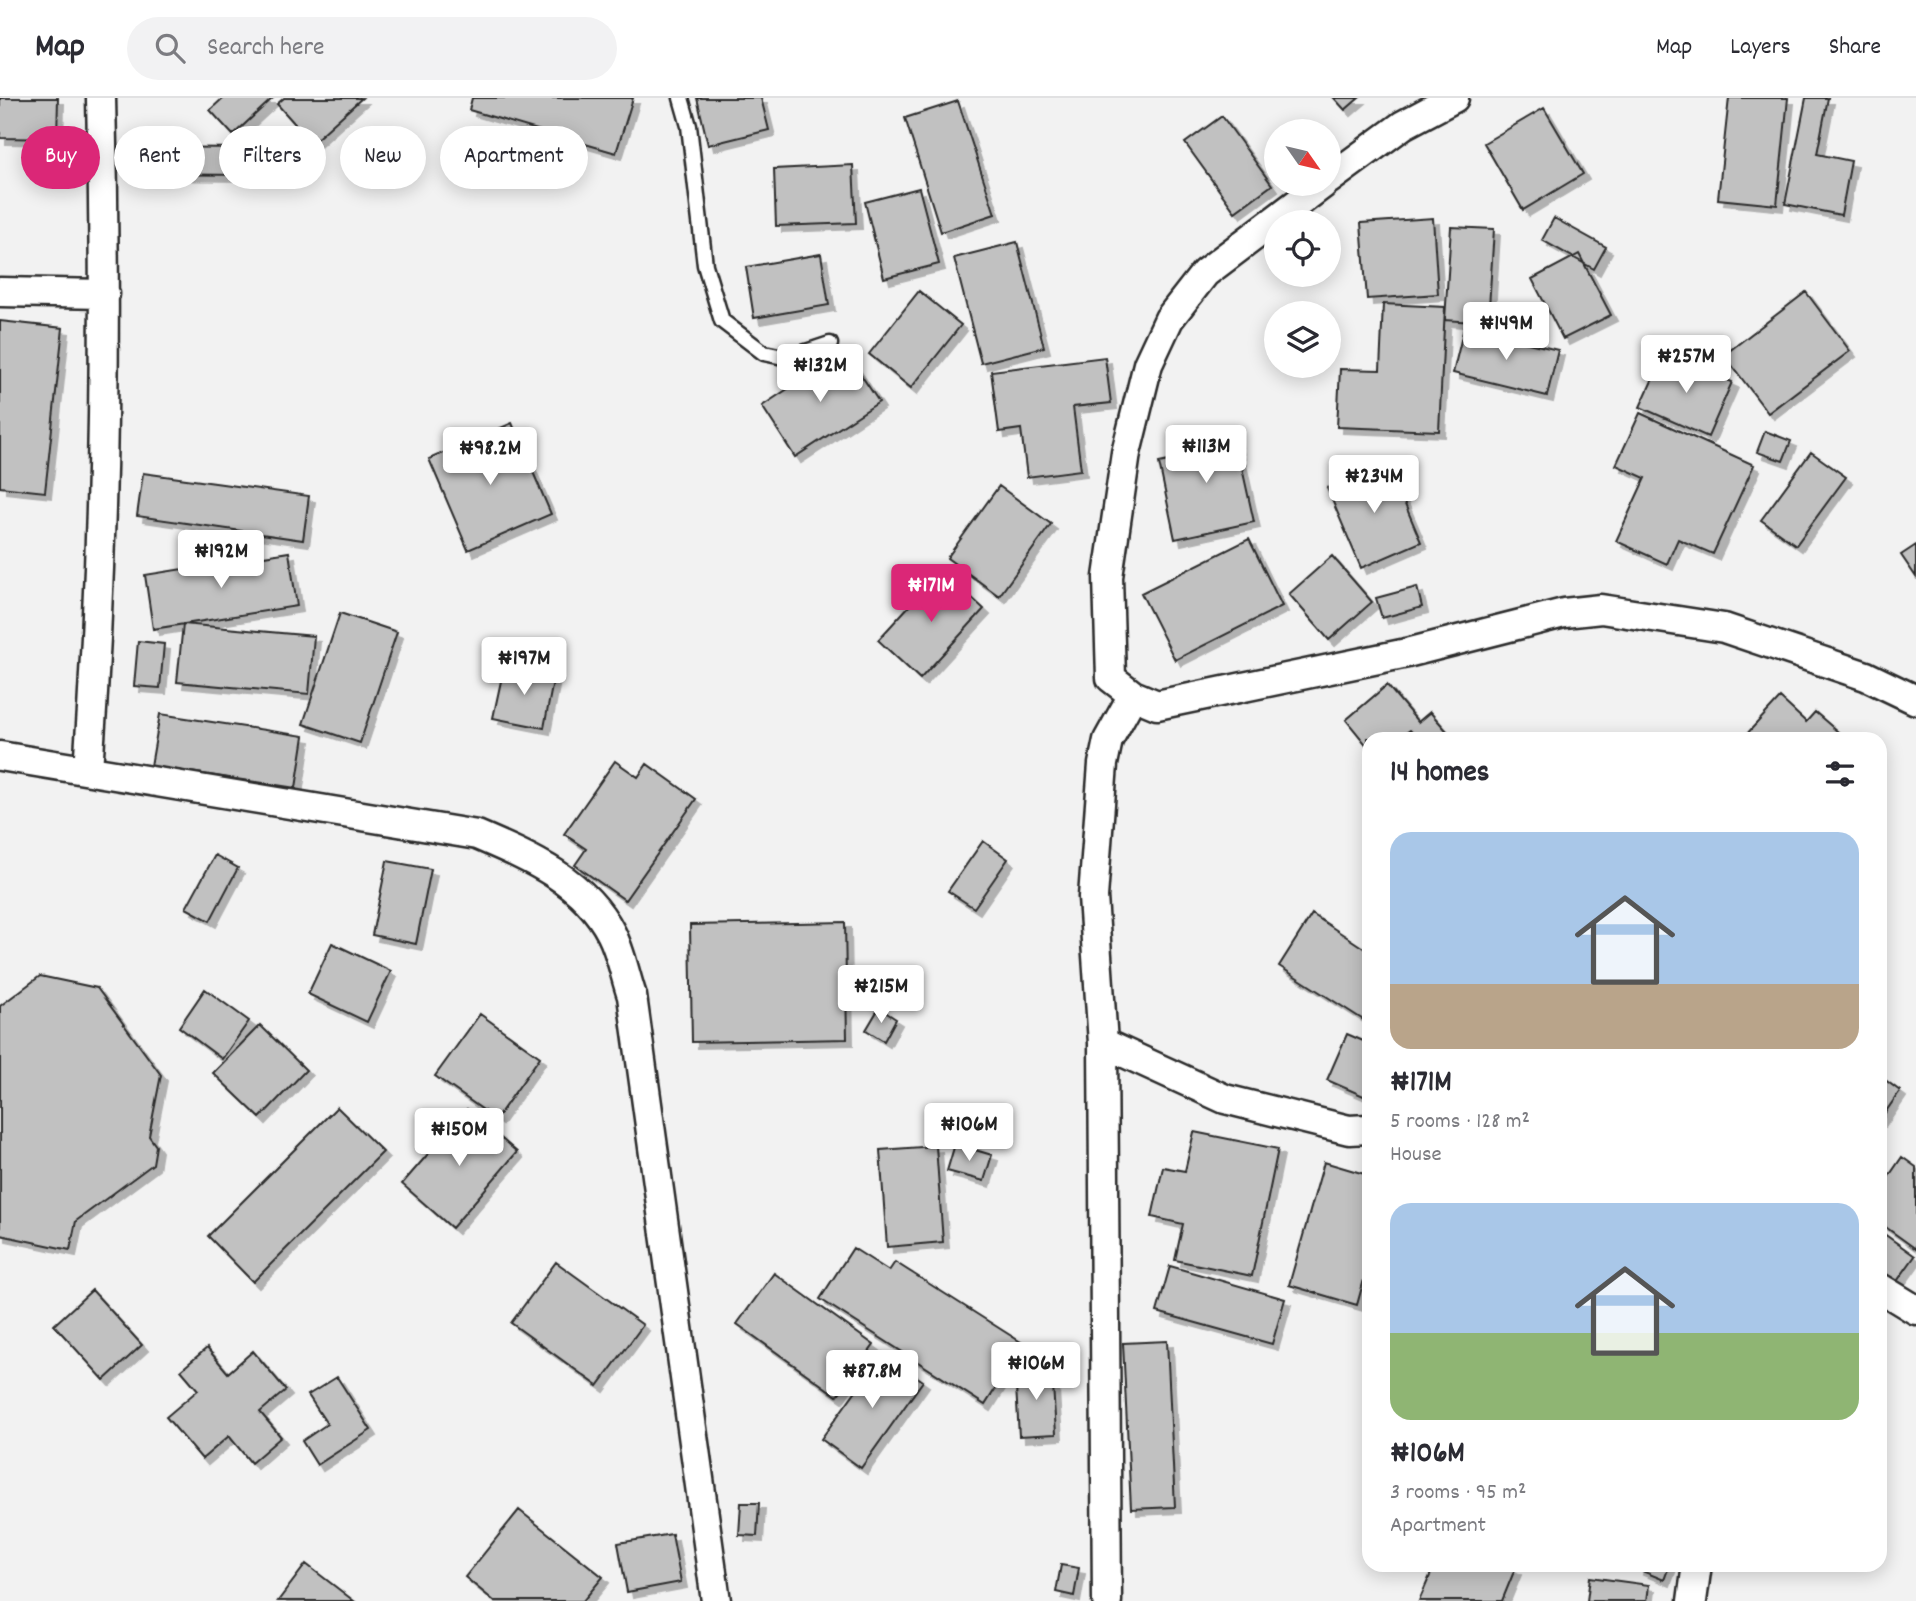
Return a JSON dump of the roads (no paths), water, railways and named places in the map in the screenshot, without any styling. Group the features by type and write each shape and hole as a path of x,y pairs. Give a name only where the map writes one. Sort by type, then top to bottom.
{"street":[{"path":"88,770 94,676 105,294 101,98"},
{"path":"1341,170 1403,125 1454,98"},
{"path":"1307,196 1205,273 1169,319 1148,364 1126,453 1108,577 1111,678 1133,695 1157,705 1407,653 1564,613 1601,609 1724,628 1866,676 1916,700"},
{"path":"0,292 105,294"},
{"path":"1107,1601 1103,1043 1093,897 1103,764 1108,740 1133,695"},
{"path":"0,755 477,835 548,866 581,894 611,932 632,996 716,1601"},
{"path":"1103,1043 1226,1099 1349,1130 1362,1129"},
{"path":"1887,1292 1916,1310"},
{"path":"1692,1601 1696,1572"}],"lane":[{"path":"681,98 689,127 705,264 722,321 743,340 764,353 776,356 788,358 830,344"}]}
